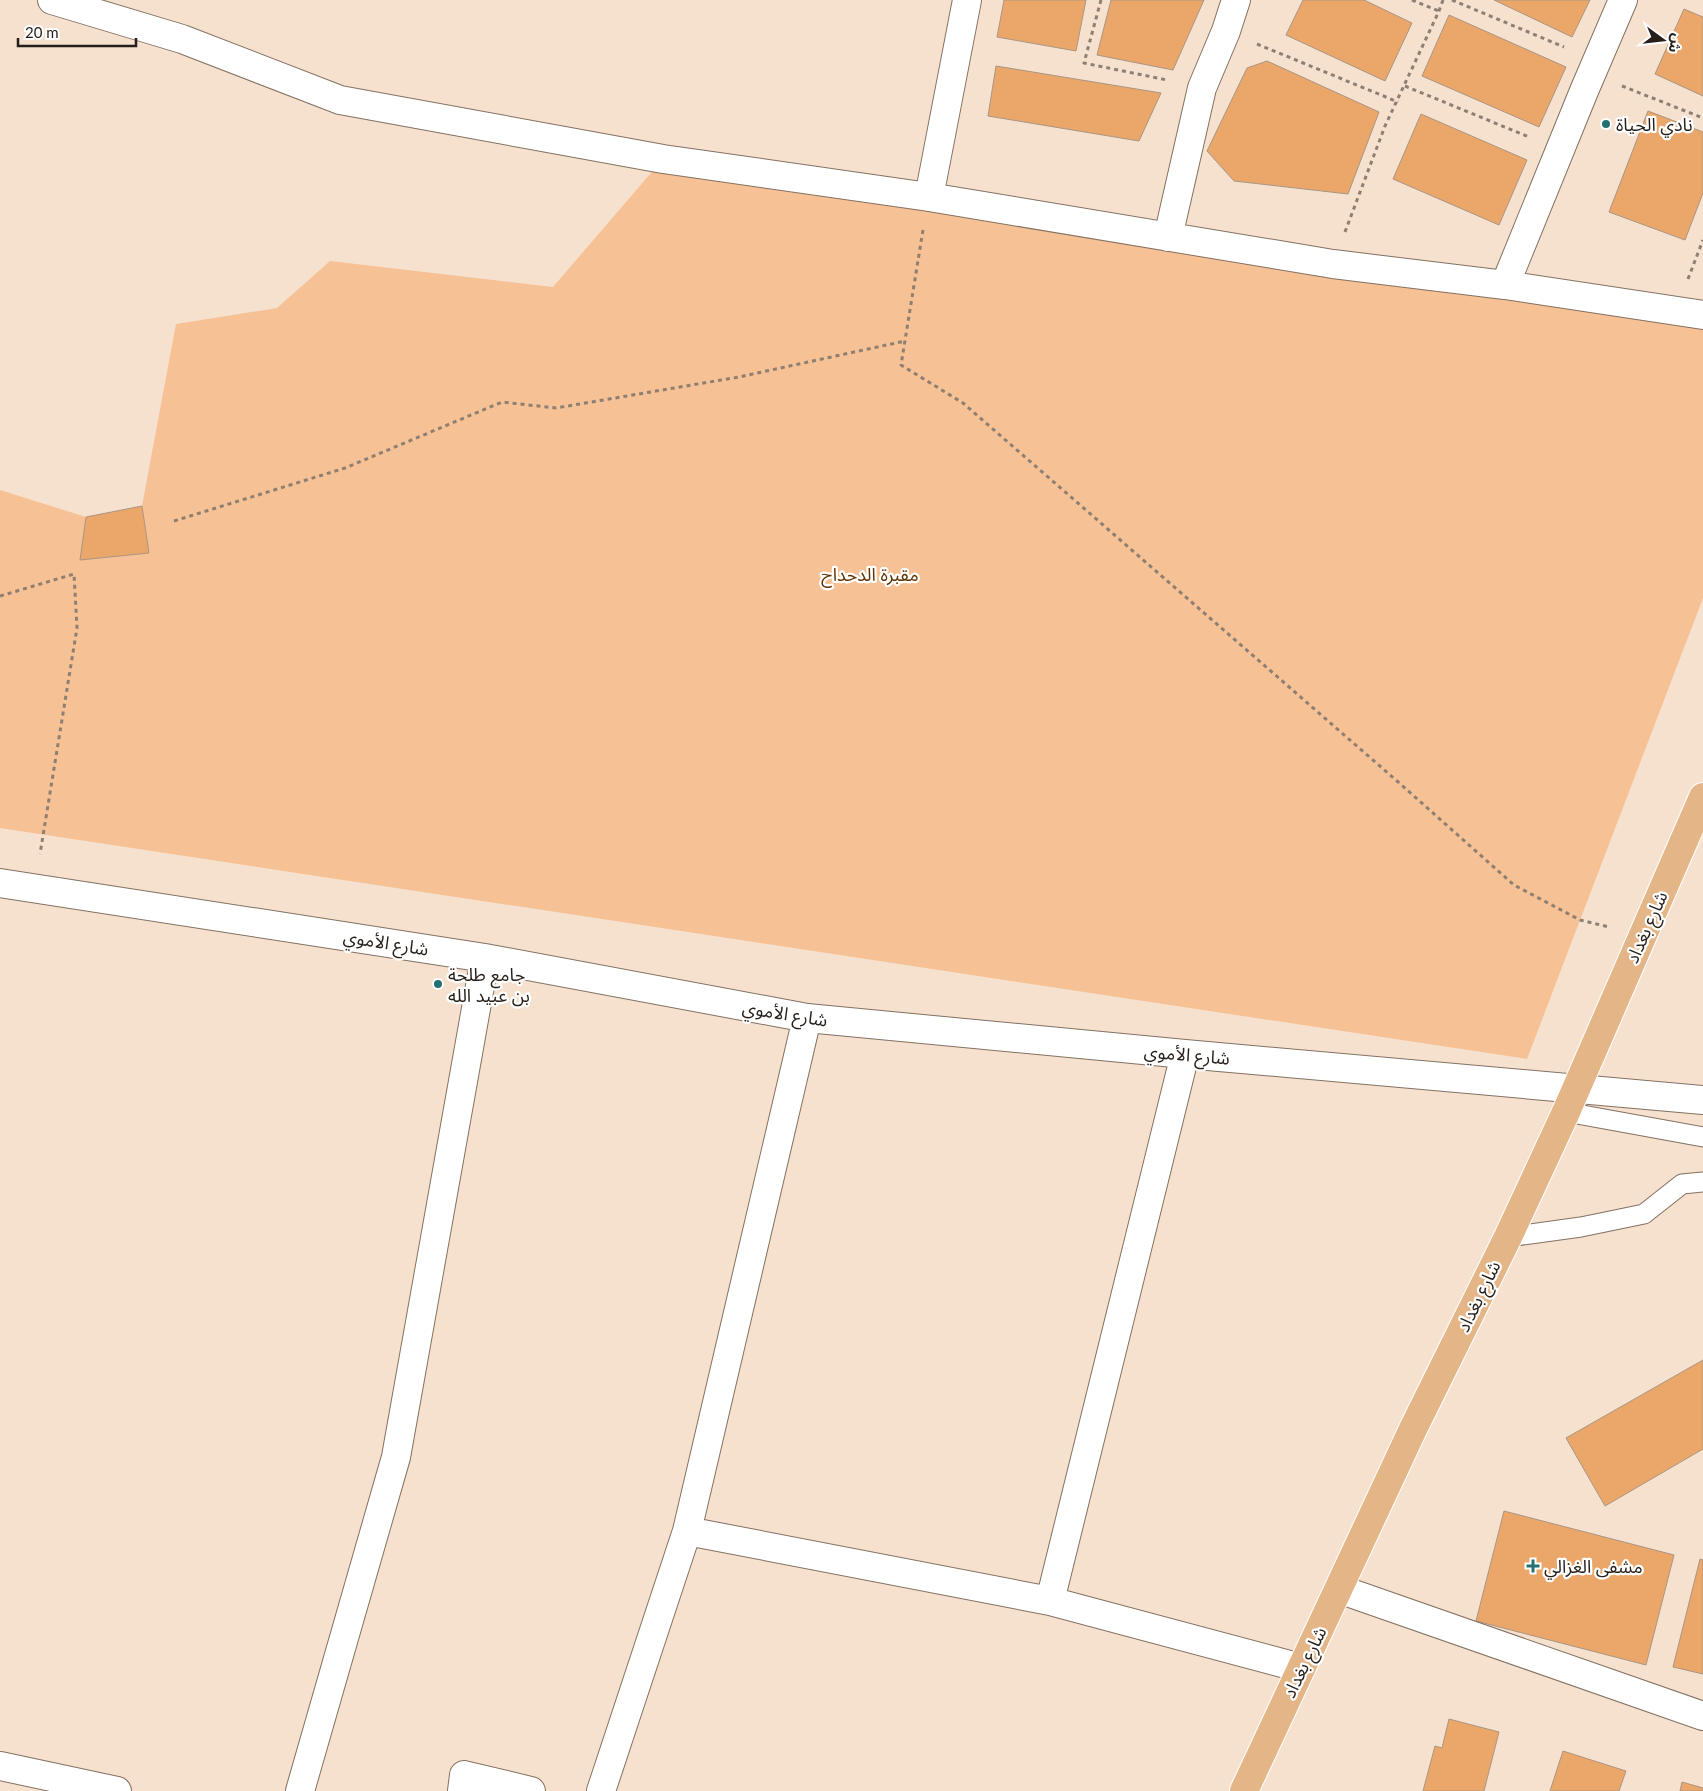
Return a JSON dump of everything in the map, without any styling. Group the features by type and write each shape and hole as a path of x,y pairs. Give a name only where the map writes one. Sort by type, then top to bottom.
{"main road":[{"name":"شارع بغداد","path":"1244,1791 1340,1589 1413,1429 1508,1237 1571,1100 1703,797"}],"street":[{"path":"52,0 182,40 340,100 663,159 929,197 1333,264 1505,285 1703,315"},
{"path":"929,197 967,0"},
{"path":"1168,237 1202,88 1226,31 1236,0"},
{"path":"1505,285 1623,0"},
{"name":"شارع الأموي","path":"0,883 485,958 807,1018 1185,1054 1571,1100 1703,1100"},
{"path":"300,1791 396,1458 485,958"},
{"path":"601,1791 687,1531 807,1018"},
{"path":"1050,1601 1185,1054"},
{"path":"687,1531 1050,1601 1301,1668"},
{"path":"1340,1589 1703,1716"},
{"path":"0,1766 117,1791"},
{"path":"462,1791 464,1775 531,1791"}],"lane":[{"path":"1571,1100 1703,1138"},
{"path":"1508,1237 1580,1227 1644,1214 1682,1184 1703,1182"}],"path":[{"path":"1101,0 1084,63 1202,88"},
{"path":"1412,0 1439,11"},
{"path":"1333,264 1385,126 1398,102 1443,0"},
{"path":"1452,0 1703,118"},
{"path":"1226,31 1398,102"},
{"path":"1405,86 1561,150"},
{"path":"929,197 901,365 963,403 1514,885 1580,920 1642,936"},
{"path":"1675,311 1703,240"},
{"path":"174,521 345,468 502,402 556,408 739,378 905,341"},
{"path":"0,596 74,574 77,628 34,888"}],"green space":[{"name":"مقبرة الدحداح","path":"663,159 1703,315 1703,598 1527,1059 0,828 0,490 86,517 80,560 149,553 142,506 176,324 277,308 330,261 553,287"}],"building":[{"path":"1004,0 1086,0 1076,51 997,37"},
{"path":"1111,0 1204,0 1173,70 1097,55"},
{"path":"1303,0 1364,0 1412,23 1385,81 1286,35"},
{"path":"1494,0 1590,0 1572,37"},
{"path":"1684,9 1703,17 1703,96 1655,74"},
{"path":"1449,15 1566,67 1539,127 1422,76"},
{"path":"1267,61 1379,112 1348,194 1234,181 1207,151 1247,68"},
{"path":"996,66 1161,93 1139,141 988,116"},
{"path":"1648,111 1703,132 1703,193 1685,240 1609,212"},
{"path":"1421,114 1527,160 1499,225 1393,179"},
{"path":"142,506 149,553 80,560 86,517"},
{"path":"1703,1360 1703,1449 1605,1506 1566,1438"},
{"path":"1504,1511 1674,1555 1646,1665 1476,1621"},
{"path":"1700,1559 1703,1560 1703,1674 1673,1667"},
{"path":"1449,1719 1499,1732 1484,1791 1423,1791 1435,1746 1442,1748"},
{"path":"1563,1751 1626,1771 1619,1791 1550,1791"},
{"path":"1682,1782 1703,1788 1703,1791 1680,1791"}],"place":[{"name":"نادي الحياة","path":"1606,124"},
{"name":"جامع طلحة بن عبيد الله","path":"438,984"},
{"name":"مشفى الغزالي","path":"1533,1566"}]}
